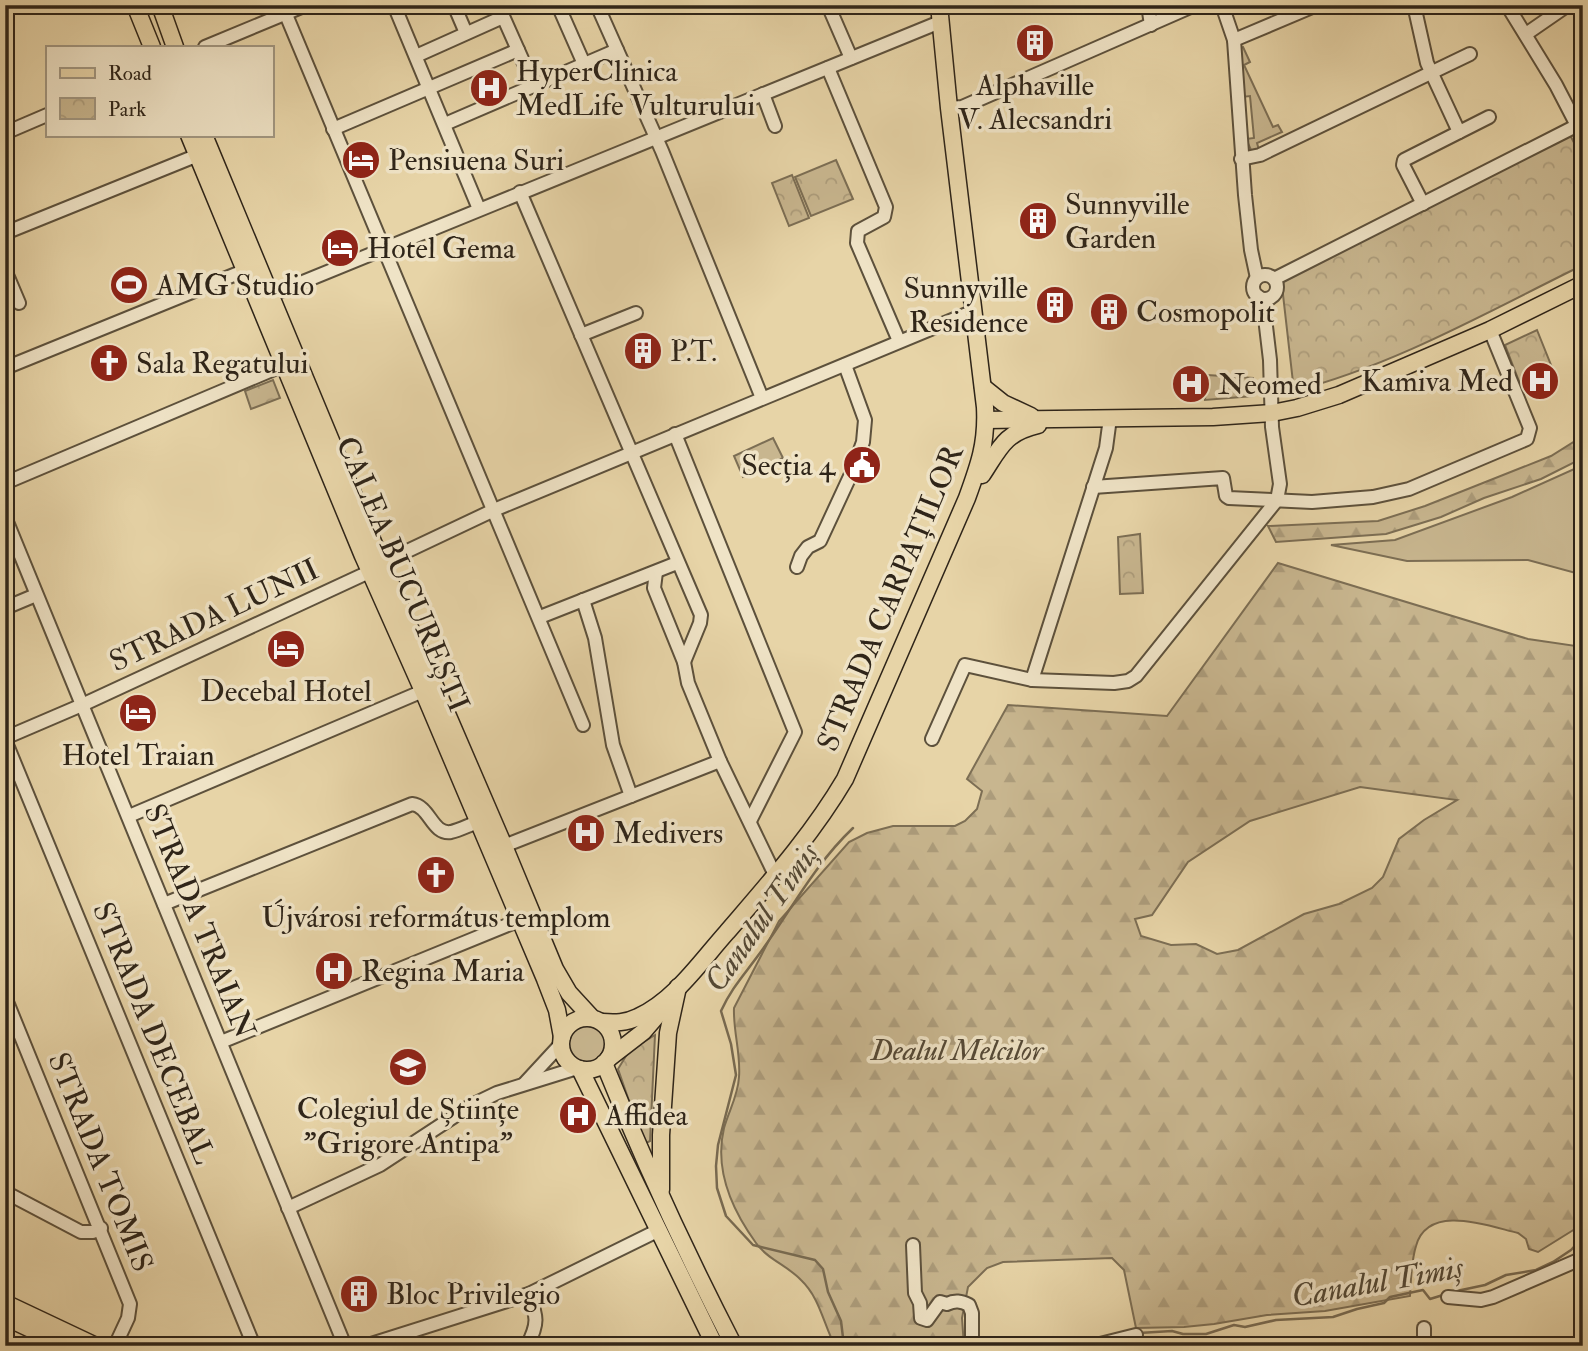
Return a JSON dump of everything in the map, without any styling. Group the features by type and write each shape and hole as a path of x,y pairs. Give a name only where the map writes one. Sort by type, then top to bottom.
{"main road":[{"path":"135,5 152,46"},
{"path":"160,5 175,46"},
{"name":"STRADA CARPAȚILOR","path":"606,1061 652,1023 678,987 810,831 845,779 967,498 985,447 983,387 940,13"},
{"name":"CALEA BUCUREȘTI","path":"189,136 284,365 505,846 555,969 569,993 597,1020"},
{"name":"CALEA BUCUREȘTI","path":"205,136 271,295 423,691 557,1010 561,1040"},
{"path":"986,420 1199,417 1272,412 1315,403 1490,330 1583,284"},
{"path":"983,387 1003,403 1036,418"},
{"path":"967,498 1008,438 1025,428 1066,418"},
{"path":"662,1199 660,1154 666,1058 678,987"},
{"name":"STRADA CARPAȚILOR","path":"597,1020 625,1022 637,1018 678,987"},
{"path":"579,1068 595,1069 606,1061 613,1043 612,1035 597,1020 577,1019 565,1029 561,1040 565,1058 579,1068 715,1346"},
{"path":"606,1061 642,1156 691,1263 734,1346"},
{"path":"5,1303 96,1346"},
{"path":"5,1317 67,1346"}],"street":[{"path":"208,46 284,9 306,5"},
{"path":"394,5 479,209"},
{"path":"454,5 466,33"},
{"path":"558,5 584,64"},
{"path":"597,5 656,137 762,398"},
{"path":"828,5 850,58"},
{"path":"1148,5 1152,25"},
{"path":"949,108 962,107 1195,5"},
{"path":"932,739 965,664 1032,680 1114,683 1136,676 1277,500 1280,484 1265,318 1253,285 1257,278 1251,250 1241,159 1234,40 1222,5"},
{"path":"1234,40 1317,5"},
{"path":"1414,5 1431,72 1459,132"},
{"path":"1274,279 1423,204 1580,131 1507,5"},
{"path":"1526,34 1568,5"},
{"path":"284,9 583,725"},
{"path":"416,55 466,33 501,11 534,86"},
{"path":"271,295 828,68 940,13"},
{"path":"222,46 235,35"},
{"path":"333,130 518,50"},
{"path":"445,124 617,50"},
{"path":"1241,159 1260,155 1470,54"},
{"path":"828,68 886,207 884,217 858,231 858,248 898,341"},
{"path":"762,94 775,126"},
{"path":"5,133 46,115"},
{"path":"1423,204 1403,162 1489,117"},
{"path":"5,233 198,155"},
{"path":"520,192 701,619 684,662"},
{"path":"5,270 19,303"},
{"path":"5,368 246,270"},
{"path":"1257,278 1268,275 1274,279 1277,286 1265,318"},
{"path":"1258,296 1266,298 1273,295"},
{"name":"STRADA LUNII","path":"5,739 376,568 494,510 974,311"},
{"path":"581,335 636,313"},
{"path":"1093,487 1223,478 1226,480 1226,496 1229,498 1338,501 1391,494 1428,481 1527,439 1530,428 1490,330"},
{"path":"5,483 284,365"},
{"path":"797,568 808,547 820,541 863,442 865,420 845,365"},
{"path":"1032,680 1106,448 1110,418"},
{"path":"675,434 795,732 750,821"},
{"name":"STRADA TRAIAN","path":"5,517 345,1346"},
{"path":"540,617 677,563"},
{"path":"656,572 654,588 684,662 688,683 720,761 775,875"},
{"path":"5,607 36,594"},
{"path":"583,600 596,638 613,745 631,796"},
{"path":"129,816 423,691"},
{"name":"STRADA DECEBAL","path":"5,739 254,1346"},
{"path":"505,846 720,761"},
{"path":"164,904 412,804 421,806 438,828 445,832 478,822"},
{"name":"STRADA TRAIAN","path":"222,1042 520,920"},
{"name":"STRADA TOMIS","path":"5,998 130,1304 128,1318 115,1346"},
{"path":"525,1083 561,1040"},
{"path":"288,1208 380,1165 470,1106 525,1083 579,1068"},
{"path":"5,1192 81,1232 93,1232 100,1228"},
{"path":"365,1346 529,1294 657,1231"},
{"path":"913,1245 915,1293 920,1303 921,1318 927,1320 931,1317 940,1302 947,1304 961,1301 969,1305 972,1313 972,1346"},
{"path":"1448,1297 1481,1300 1493,1297 1583,1258"},
{"path":"527,1346 537,1327 529,1294"},
{"path":"1423,1346 1424,1328"},
{"path":"1092,1346 1136,1335"}],"green space":[{"path":"1243,47 1250,62 1244,65 1273,127 1278,125 1282,132 1257,143 1259,150 1251,150 1246,139 1254,138 1250,96 1242,97 1239,49"},
{"path":"1569,133 1583,160 1583,265 1405,352 1332,380 1294,391 1281,277"},
{"path":"836,160 853,199 811,216 795,177"},
{"path":"792,175 809,218 789,226 772,183"},
{"path":"1537,330 1555,375 1536,380 1537,383 1522,389 1505,345"},
{"path":"1207,375 1253,378 1253,396 1205,400"},
{"path":"273,380 280,398 251,409 245,391"},
{"path":"1583,436 1583,458 1541,479 1484,498 1441,517 1386,534 1276,542 1268,526 1378,521 1425,506 1551,456"},
{"path":"773,438 783,458 743,477 734,456"},
{"path":"1583,465 1583,575 1528,560 1407,561 1331,545 1395,540 1512,497"},
{"path":"1140,534 1143,593 1120,594 1118,537"},
{"name":"Dealul Melcilor","path":"1278,563 1528,639 1583,647 1583,1224 1538,1252 1529,1249 1526,1239 1518,1233 1476,1223 1446,1221 1433,1225 1423,1233 1416,1246 1410,1296 1325,1311 1267,1315 1184,1327 1136,1328 1124,1270 1112,1258 1003,1262 987,1268 968,1287 962,1318 964,1346 835,1346 817,1303 807,1287 796,1275 761,1249 739,1217 727,1189 721,1159 724,1128 739,1077 734,1008 779,921 849,842 867,833 893,826 955,826 965,821 977,809 982,791 967,779 1008,705 1167,716","holes":["1360,787 1457,800 1399,839 1383,877 1372,888 1339,904 1304,914 1238,950 1217,954 1196,944 1171,945 1141,936 1135,919 1152,915 1188,862 1250,821"]},
{"path":"587,1026 600,1031 605,1044 600,1057 587,1062 574,1057 569,1044 574,1031"},
{"path":"655,1035 650,1141 644,1144 618,1069 629,1051"}],"waterway":[{"name":"Canalul Timiș","path":"844,1346 841,1321 828,1292 823,1269 815,1260 753,1245 726,1216 717,1188 716,1166 718,1145 736,1075 731,1044 721,1011 733,989 813,874 853,828"},
{"name":"Canalul Timiș","path":"1452,1292 1485,1285 1506,1275 1536,1270 1571,1250 1583,1237"},
{"name":"Canalul Timiș","path":"1139,1333 1172,1331 1206,1334 1234,1325 1245,1327 1276,1320 1333,1317 1384,1303 1390,1297 1423,1290 1430,1299 1443,1295"}],"place":[{"name":"Alphaville V. Alecsandri","path":"1035,43"},
{"name":"HyperClinica MedLife Vulturului","path":"489,88"},
{"name":"Pensiuena Suri","path":"361,160"},
{"name":"Sunnyville Garden","path":"1038,221"},
{"name":"Hotel Gema","path":"340,248"},
{"name":"AMG Studio","path":"129,285"},
{"name":"Sunnyville Residence","path":"1055,305"},
{"name":"Cosmopolit","path":"1109,312"},
{"name":"P.T.","path":"643,351"},
{"name":"Sala Regatului","path":"109,363"},
{"name":"Kamiva Med","path":"1540,381"},
{"name":"Neomed","path":"1191,384"},
{"name":"Secția 4","path":"862,465"},
{"name":"Decebal Hotel","path":"286,649"},
{"name":"Hotel Traian","path":"138,713"},
{"name":"Medivers","path":"586,833"},
{"name":"Újvárosi református templom","path":"436,875"},
{"name":"Regina Maria","path":"334,971"},
{"name":"Colegiul de Științe \"Grigore Antipa\"","path":"408,1067"},
{"name":"Affidea","path":"578,1115"},
{"name":"Bloc Privilegio","path":"359,1294"}]}
